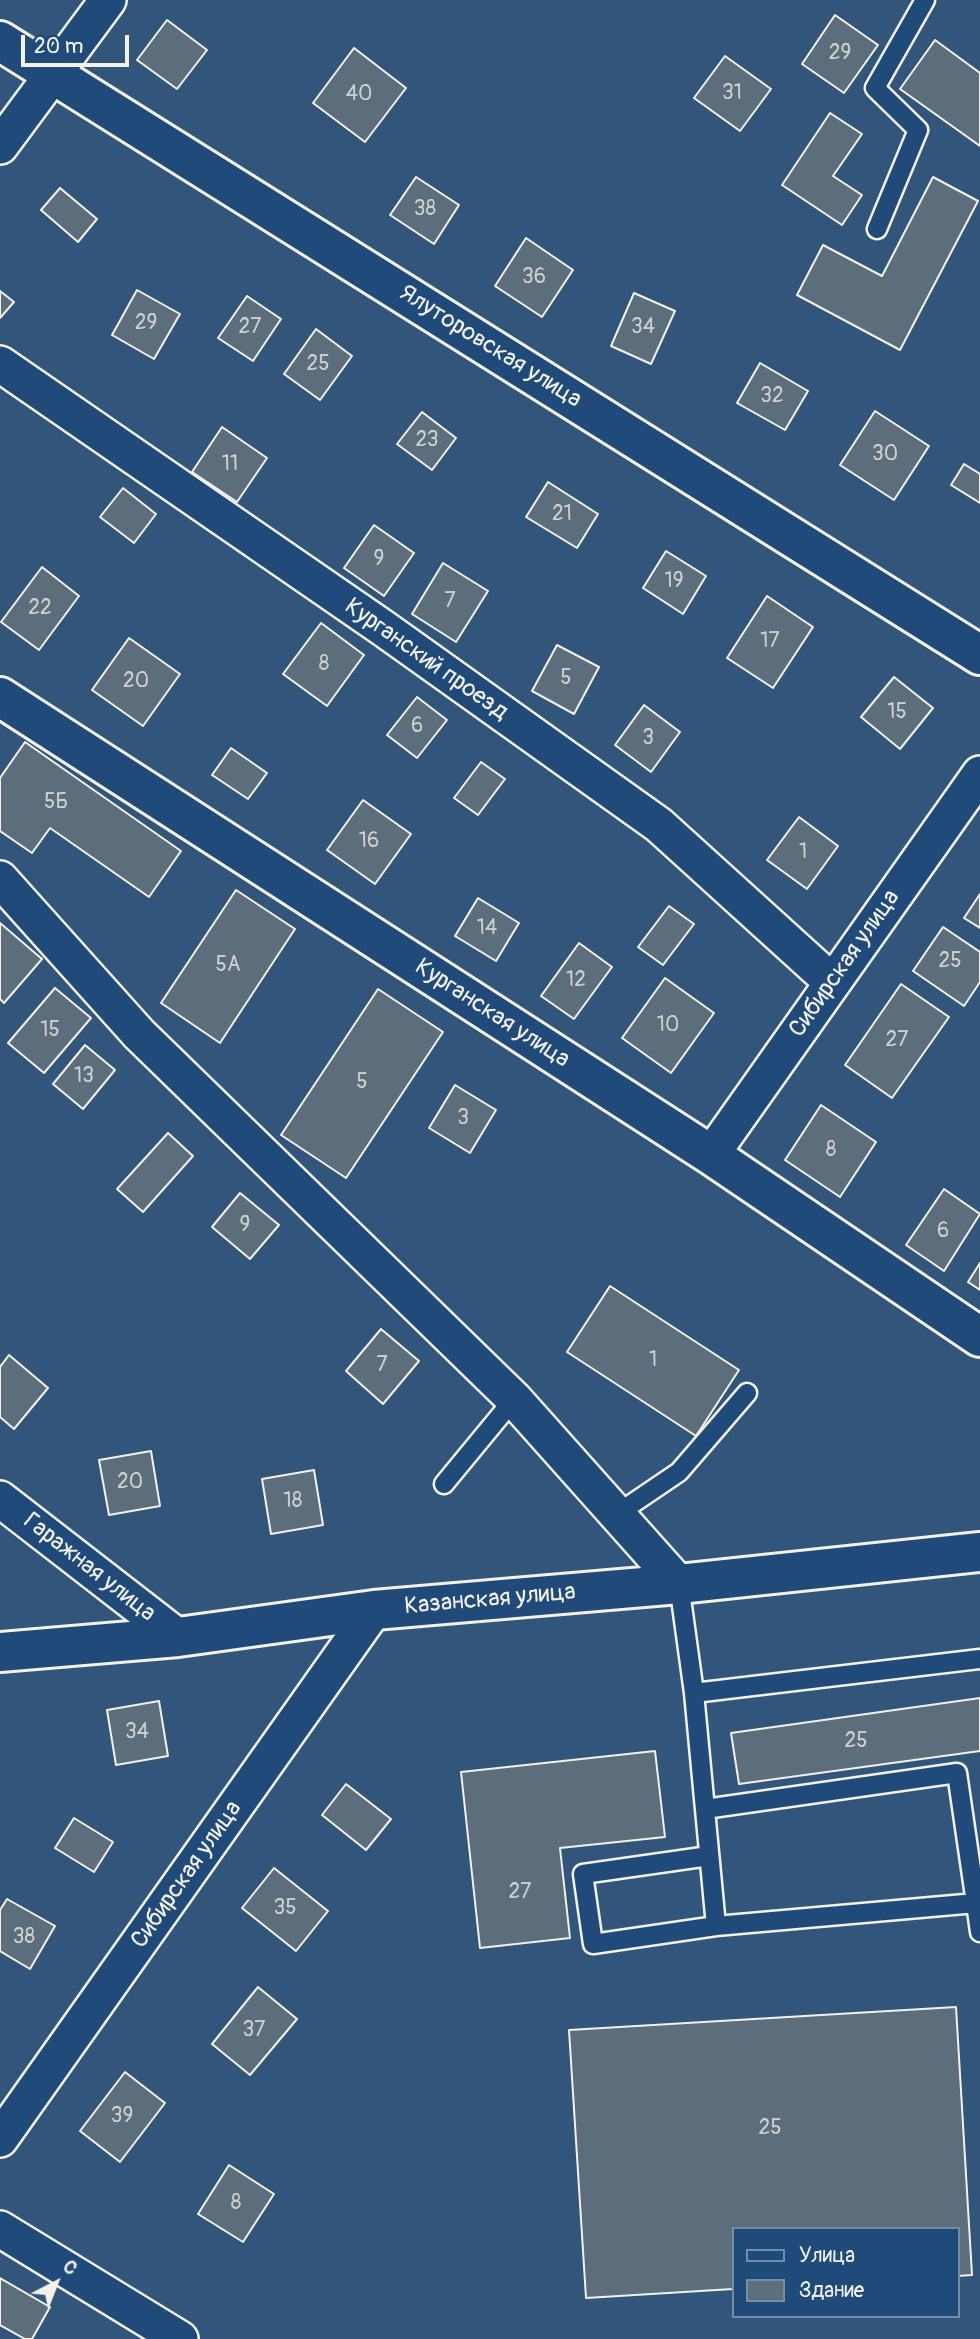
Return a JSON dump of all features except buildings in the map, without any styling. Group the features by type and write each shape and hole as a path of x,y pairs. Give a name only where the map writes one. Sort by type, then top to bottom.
{"main road":[{"name":"Ялуторовская улица","path":"0,41 980,655"},
{"name":"Курганская улица","path":"0,696 711,1156 980,1337"},
{"name":"Казанская улица","path":"0,1652 178,1637 374,1610 680,1584 980,1552"}],"street":[{"path":"0,146 108,0"},
{"name":"Курганский проезд","path":"0,364 383,628 659,825 832,982"},
{"name":"Сибирская улица","path":"711,1156 980,774"},
{"path":"0,879 139,1034 514,1399 680,1584"},
{"name":"Гаражная улица","path":"0,1499 178,1637"},
{"name":"Сибирская улица","path":"0,2139 374,1610"},
{"path":"0,2229 180,2339"}],"lane":[{"path":"877,229 918,130 876,88 925,0"},
{"path":"617,1514 680,1472 747,1393"},
{"path":"444,1484 514,1399"},
{"path":"680,1584 694,1693 716,1926"},
{"path":"694,1693 980,1659"},
{"path":"705,1809 957,1773 980,1932"},
{"path":"709,1856 583,1874 593,1944 716,1926 976,1903"}]}
